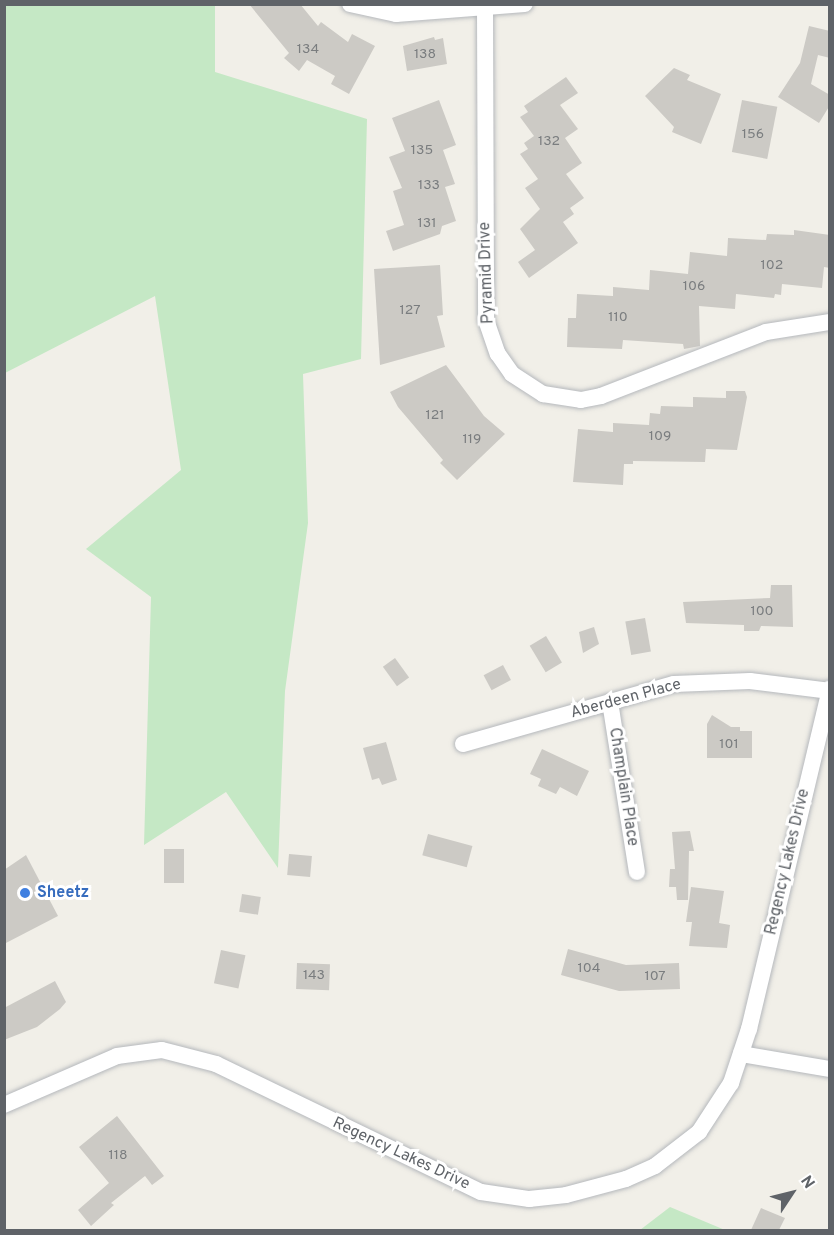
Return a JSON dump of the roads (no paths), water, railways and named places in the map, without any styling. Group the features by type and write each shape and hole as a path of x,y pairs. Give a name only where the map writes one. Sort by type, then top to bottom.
{"street":[{"path":"350,4 396,14 525,4"},
{"name":"Pyramid Drive","path":"484,8 486,320 498,354 512,374 543,394 581,400 601,396 766,332 830,322"},
{"name":"Aberdeen Place","path":"463,744 674,684 716,680 829,690"},
{"name":"Regency Lakes Drive","path":"4,1105 124,1053 182,1052 216,1064 461,1184 502,1197 529,1199 576,1193 626,1179 681,1149 717,1109 741,1054 829,690"},
{"name":"Champlain Place","path":"610,702 637,872"},
{"path":"741,1054 830,1069"}],"place":[{"name":"Sheetz","path":"25,893"}]}
